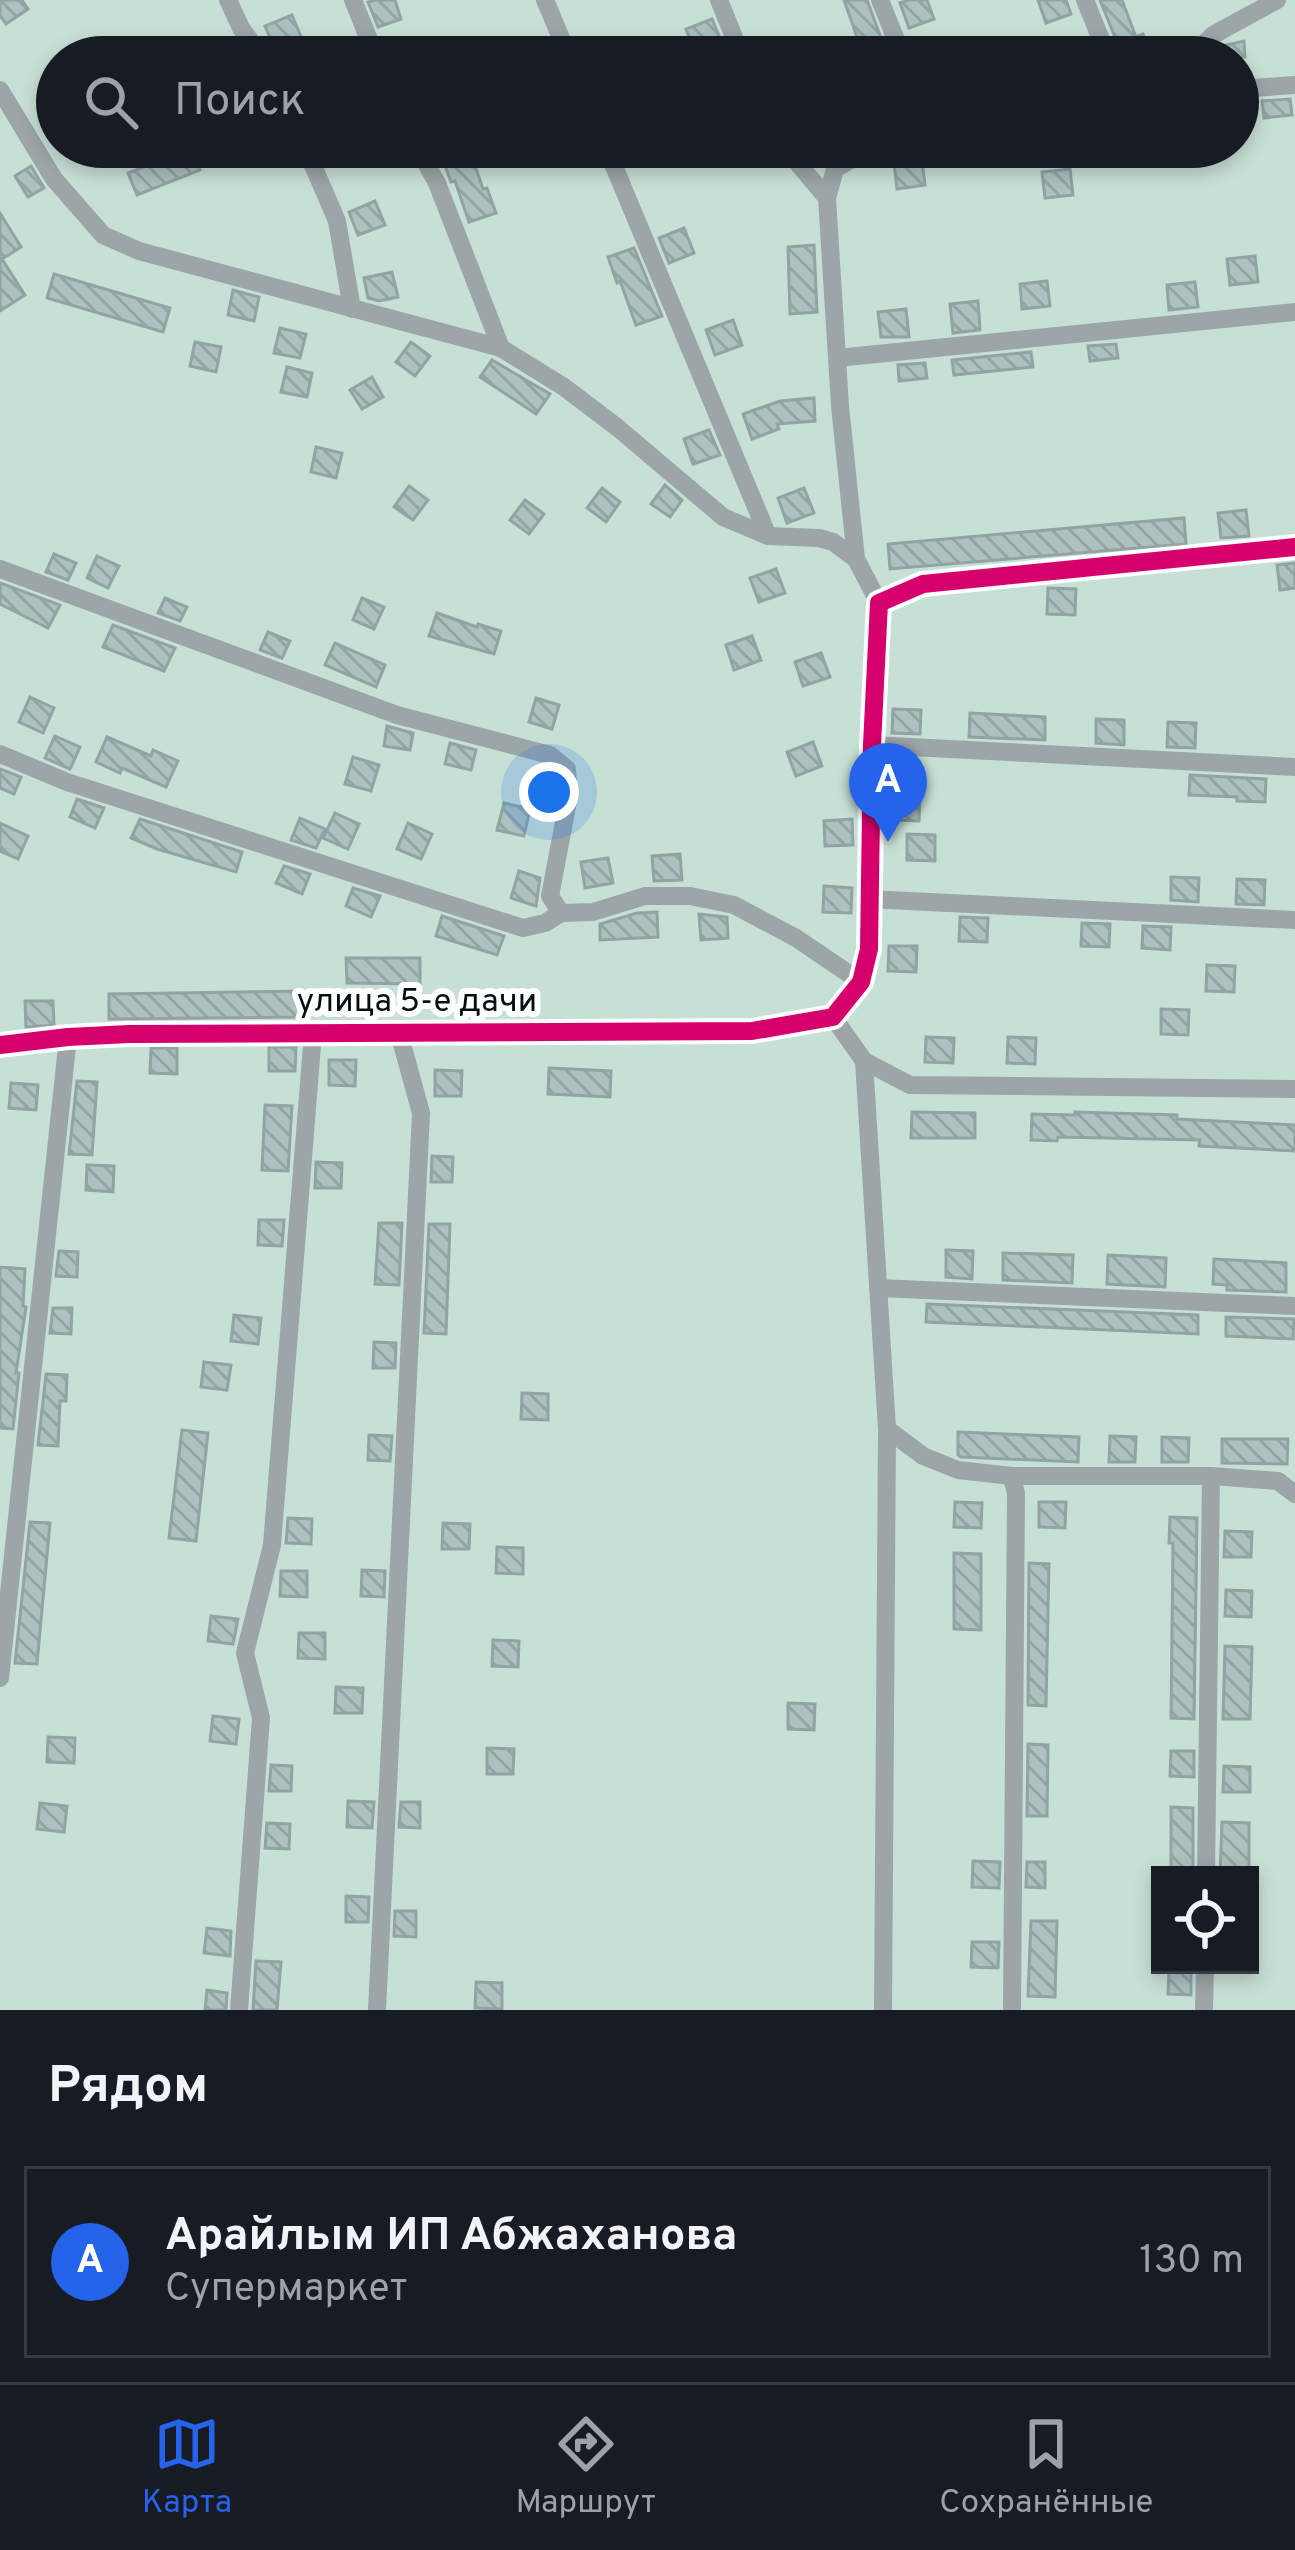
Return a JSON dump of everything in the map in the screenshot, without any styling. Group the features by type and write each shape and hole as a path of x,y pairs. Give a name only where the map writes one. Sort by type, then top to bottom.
{"street":[{"path":"228,0 247,36"},
{"path":"353,0 368,36"},
{"path":"545,0 560,36"},
{"path":"719,0 734,36"},
{"path":"880,0 895,36"},
{"path":"1085,0 1100,36"},
{"path":"1229,0 1237,22"},
{"path":"1213,36 1277,0"},
{"path":"1259,88 1295,85"},
{"path":"0,90 36,149"},
{"path":"48,168 103,235 140,251 501,349 564,387 723,517 768,536 833,542 856,559"},
{"path":"314,168 337,221 352,309"},
{"path":"429,168 501,349"},
{"path":"615,168 768,536"},
{"path":"802,168 827,198"},
{"path":"838,168 827,198 837,358 856,559 879,603 869,949 861,982 833,1017 864,1061 910,1084 1295,1089"},
{"path":"837,358 1295,312"},
{"path":"879,603 922,584 1295,547"},
{"path":"0,569 398,715 550,755 567,769 569,796 550,896 561,913"},
{"path":"872,745 1295,767"},
{"path":"0,754 68,782 523,928 561,913 593,912 645,896 690,896 734,904 861,982"},
{"path":"868,899 1295,920"},
{"name":"улица 5-е дачи","path":"0,1045 68,1037 752,1031 833,1017"},
{"path":"239,2010 261,1718 245,1653 272,1545 313,1033"},
{"path":"377,2010 422,1113 399,1033"},
{"path":"0,1678 68,1037"},
{"path":"864,1061 887,1430 883,2010"},
{"path":"878,1288 1295,1306"},
{"path":"887,1430 923,1456 958,1470 1012,1476 1211,1476 1278,1481 1295,1494"},
{"path":"1012,1476 1016,1494 1012,2010"},
{"path":"1206,1866 1211,1476"},
{"path":"1204,2010 1205,1974"}],"green space":[{"path":"0,0 1295,0 1295,2010 0,2010"}],"building":[{"path":"0,0 22,0 28,9 6,24 0,15"},
{"path":"395,0 401,19 378,27 368,2"},
{"path":"844,0 867,0 880,36 857,36"},
{"path":"927,0 934,19 909,28 900,3"},
{"path":"1038,0 1066,0 1071,14 1046,23"},
{"path":"1100,0 1122,0 1136,36 1115,36"},
{"path":"292,15 301,36 269,36 265,26"},
{"path":"712,19 719,36 689,36 686,29"},
{"path":"1290,99 1292,115 1264,118 1262,101"},
{"path":"31,166 44,188 28,197 15,176"},
{"path":"141,168 200,170 137,195 128,173"},
{"path":"446,168 476,168 496,213 469,222 455,181 451,182"},
{"path":"895,168 923,168 925,185 897,189"},
{"path":"1070,169 1073,195 1045,198 1042,172"},
{"path":"375,201 385,225 358,235 349,212"},
{"path":"0,213 21,247 2,259 25,295 0,311"},
{"path":"684,228 694,253 669,263 659,238"},
{"path":"814,245 817,312 790,314 788,247"},
{"path":"634,248 662,316 636,325 608,257"},
{"path":"1255,256 1258,282 1230,285 1227,259"},
{"path":"392,272 398,297 368,298 364,278"},
{"path":"54,274 170,308 163,332 47,298"},
{"path":"1047,281 1050,306 1022,309 1020,284"},
{"path":"1195,282 1198,307 1169,310 1167,285"},
{"path":"233,290 259,297 254,321 228,315"},
{"path":"978,301 980,330 953,333 950,304"},
{"path":"906,309 909,337 881,337 878,312"},
{"path":"733,320 742,345 715,355 706,330"},
{"path":"280,328 306,334 300,358 274,353"},
{"path":"195,342 221,347 216,372 190,366"},
{"path":"411,342 430,356 415,376 396,362"},
{"path":"1116,344 1118,358 1090,361 1088,346"},
{"path":"1031,352 1033,367 954,375 952,360"},
{"path":"492,360 550,394 536,414 480,377"},
{"path":"925,363 927,378 899,381 898,365"},
{"path":"287,367 312,373 307,397 281,392"},
{"path":"372,377 383,397 362,409 350,390"},
{"path":"814,398 815,421 777,424 779,429 752,439 743,414 780,401"},
{"path":"709,430 720,455 693,464 684,439"},
{"path":"316,447 342,453 336,478 311,472"},
{"path":"665,485 682,500 670,517 651,504"},
{"path":"409,486 428,500 413,520 394,507"},
{"path":"602,488 620,502 606,522 587,508"},
{"path":"804,488 814,513 787,523 778,498"},
{"path":"525,500 544,514 529,534 510,520"},
{"path":"1246,510 1249,536 1221,538 1218,513"},
{"path":"1184,518 1186,544 890,569 888,544"},
{"path":"54,554 76,563 68,580 46,572"},
{"path":"97,556 119,566 108,588 87,578"},
{"path":"1295,563 1295,588 1280,590 1277,565"},
{"path":"776,569 785,593 759,602 750,578"},
{"path":"0,583 60,605 48,628 0,604"},
{"path":"1048,588 1076,589 1075,615 1047,614"},
{"path":"165,598 187,607 180,621 158,613"},
{"path":"362,598 384,607 374,629 353,620"},
{"path":"437,613 501,631 494,654 429,636"},
{"path":"113,625 175,648 164,671 103,647"},
{"path":"268,632 290,641 282,658 260,650"},
{"path":"752,636 761,660 734,670 726,645"},
{"path":"335,643 385,665 376,687 325,665"},
{"path":"821,653 830,677 803,686 795,662"},
{"path":"30,697 54,708 43,733 19,722"},
{"path":"536,698 559,705 552,729 529,722"},
{"path":"893,709 921,710 920,734 892,733"},
{"path":"970,713 1045,717 1045,740 969,737"},
{"path":"1096,719 1124,720 1124,745 1096,743"},
{"path":"1168,722 1196,723 1195,748 1167,747"},
{"path":"387,726 413,733 410,750 384,746"},
{"path":"55,736 80,747 70,769 45,758"},
{"path":"107,737 151,756 153,750 178,761 166,787 96,762"},
{"path":"813,742 822,766 796,776 787,752"},
{"path":"450,743 476,750 471,770 445,764"},
{"path":"353,757 379,765 371,791 345,784"},
{"path":"0,769 21,777 14,794 0,788"},
{"path":"1190,775 1266,779 1265,802 1189,795"},
{"path":"892,795 920,796 919,821 892,820"},
{"path":"77,799 104,808 95,828 70,817"},
{"path":"504,803 530,809 524,836 497,830"},
{"path":"335,813 359,824 348,849 323,838"},
{"path":"300,818 325,829 316,848 291,840"},
{"path":"140,819 242,852 236,872 131,838"},
{"path":"852,819 853,845 825,846 824,821"},
{"path":"0,823 28,836 18,859 0,851"},
{"path":"408,823 432,834 421,859 397,849"},
{"path":"907,834 935,835 935,861 907,860"},
{"path":"680,854 682,880 654,881 652,856"},
{"path":"608,858 613,883 585,888 581,862"},
{"path":"284,866 310,874 302,894 276,883"},
{"path":"519,871 540,878 536,906 511,898"},
{"path":"1171,877 1199,878 1198,902 1171,900"},
{"path":"1237,879 1265,880 1264,905 1236,904"},
{"path":"824,886 852,888 851,913 823,912"},
{"path":"353,888 380,896 371,917 346,906"},
{"path":"657,912 658,937 600,940 600,924"},
{"path":"699,914 727,917 728,938 701,940"},
{"path":"442,916 504,936 497,955 436,936"},
{"path":"960,917 988,918 987,942 959,941"},
{"path":"1082,923 1110,924 1109,947 1081,946"},
{"path":"1143,926 1171,927 1170,950 1142,948"},
{"path":"889,946 917,946 916,972 888,971"},
{"path":"346,958 420,958 420,984 347,983"},
{"path":"1207,965 1235,966 1234,992 1206,991"},
{"path":"304,991 305,1017 109,1019 109,994"},
{"path":"25,1001 53,1001 54,1025 26,1027"},
{"path":"1161,1009 1189,1010 1188,1035 1161,1034"},
{"path":"926,1037 954,1038 953,1063 925,1062"},
{"path":"1008,1037 1036,1038 1035,1064 1007,1063"},
{"path":"269,1047 296,1047 295,1071 269,1071"},
{"path":"151,1048 177,1048 177,1074 150,1073"},
{"path":"329,1060 356,1060 355,1086 329,1085"},
{"path":"549,1068 611,1071 610,1097 548,1094"},
{"path":"435,1070 462,1071 461,1096 435,1096"},
{"path":"77,1081 97,1082 92,1155 69,1154"},
{"path":"11,1083 38,1085 36,1110 9,1108"},
{"path":"265,1105 292,1106 288,1171 262,1170"},
{"path":"912,1112 975,1113 975,1138 911,1138"},
{"path":"1075,1112 1295,1125 1295,1151 1199,1146 1200,1140 1031,1140 1032,1114"},
{"path":"432,1156 453,1157 452,1182 431,1182"},
{"path":"316,1162 342,1163 341,1188 315,1188"},
{"path":"87,1165 114,1166 113,1192 86,1190"},
{"path":"259,1220 284,1220 282,1246 258,1245"},
{"path":"379,1223 402,1223 399,1285 375,1284"},
{"path":"429,1224 450,1224 446,1334 424,1333"},
{"path":"946,1250 973,1251 972,1279 946,1277"},
{"path":"59,1251 78,1252 77,1277 56,1276"},
{"path":"1003,1253 1073,1255 1072,1283 1003,1280"},
{"path":"1108,1255 1166,1258 1165,1287 1107,1284"},
{"path":"1214,1259 1286,1263 1286,1292 1227,1290 1227,1285 1213,1284"},
{"path":"0,1267 25,1269 26,1307 13,1429 0,1428"},
{"path":"927,1304 1198,1315 1198,1334 926,1322"},
{"path":"53,1308 72,1308 71,1334 50,1333"},
{"path":"234,1315 261,1318 258,1344 231,1341"},
{"path":"1226,1317 1294,1319 1293,1339 1226,1336"},
{"path":"374,1342 396,1343 395,1368 373,1368"},
{"path":"204,1362 231,1365 227,1390 201,1387"},
{"path":"46,1374 67,1375 66,1401 60,1401 58,1446 38,1445"},
{"path":"522,1393 548,1394 548,1420 521,1419"},
{"path":"182,1430 208,1433 196,1541 169,1538"},
{"path":"958,1432 1079,1437 1078,1462 961,1457"},
{"path":"369,1435 392,1436 390,1461 368,1460"},
{"path":"1110,1436 1136,1437 1135,1462 1109,1462"},
{"path":"1162,1437 1189,1438 1188,1462 1162,1462"},
{"path":"1222,1439 1288,1439 1287,1464 1222,1463"},
{"path":"955,1502 982,1503 981,1528 954,1527"},
{"path":"1039,1502 1066,1502 1065,1528 1039,1527"},
{"path":"1170,1517 1197,1518 1194,1719 1171,1718"},
{"path":"288,1518 312,1519 311,1544 286,1543"},
{"path":"30,1522 50,1523 37,1664 15,1663"},
{"path":"443,1523 470,1524 469,1549 442,1549"},
{"path":"1225,1531 1252,1532 1251,1557 1224,1557"},
{"path":"497,1547 523,1548 523,1574 496,1573"},
{"path":"954,1553 981,1554 981,1630 954,1629"},
{"path":"1029,1563 1049,1564 1046,1706 1028,1705"},
{"path":"362,1570 385,1571 384,1597 361,1596"},
{"path":"281,1571 307,1571 307,1597 280,1596"},
{"path":"1226,1590 1252,1591 1251,1617 1225,1616"},
{"path":"211,1616 238,1619 233,1644 208,1641"},
{"path":"299,1633 325,1633 325,1659 298,1658"},
{"path":"493,1640 519,1641 518,1667 492,1666"},
{"path":"1225,1646 1252,1647 1250,1719 1223,1719"},
{"path":"336,1687 363,1688 362,1713 335,1713"},
{"path":"788,1703 815,1704 814,1730 788,1729"},
{"path":"213,1716 239,1719 236,1744 210,1741"},
{"path":"48,1737 75,1738 74,1763 47,1762"},
{"path":"1028,1744 1048,1745 1047,1816 1027,1816"},
{"path":"487,1748 514,1749 513,1774 487,1774"},
{"path":"1171,1751 1194,1751 1194,1777 1170,1776"},
{"path":"271,1765 292,1766 291,1791 269,1791"},
{"path":"1224,1766 1250,1767 1250,1792 1223,1792"},
{"path":"348,1801 374,1802 372,1828 347,1827"},
{"path":"401,1802 420,1802 420,1828 399,1827"},
{"path":"40,1803 67,1806 64,1832 37,1829"},
{"path":"1171,1807 1193,1808 1193,1866 1171,1866"},
{"path":"1222,1822 1249,1823 1249,1866 1220,1866"},
{"path":"267,1823 290,1824 289,1849 265,1848"},
{"path":"973,1861 1000,1862 999,1888 972,1887"},
{"path":"1027,1862 1045,1862 1045,1888 1026,1887"},
{"path":"346,1896 369,1897 368,1922 346,1922"},
{"path":"395,1911 416,1911 416,1937 394,1936"},
{"path":"1031,1921 1057,1921 1055,1997 1028,1996"},
{"path":"207,1928 231,1931 230,1956 204,1953"},
{"path":"972,1942 999,1942 998,1968 971,1967"},
{"path":"256,1961 281,1962 277,2010 253,2010"},
{"path":"1169,1974 1191,1974 1191,1995 1168,1994"},
{"path":"476,1982 502,1983 502,2009 475,2008"},
{"path":"207,1990 227,1993 226,2010 205,2010"}],"cycle path":[{"path":"0,1045 129,1034 752,1031 833,1017 861,982 869,949 879,603 923,584 1295,547"}],"place":[{"name":"Арайлым ИП Абжаханова","path":"888,842"}]}
